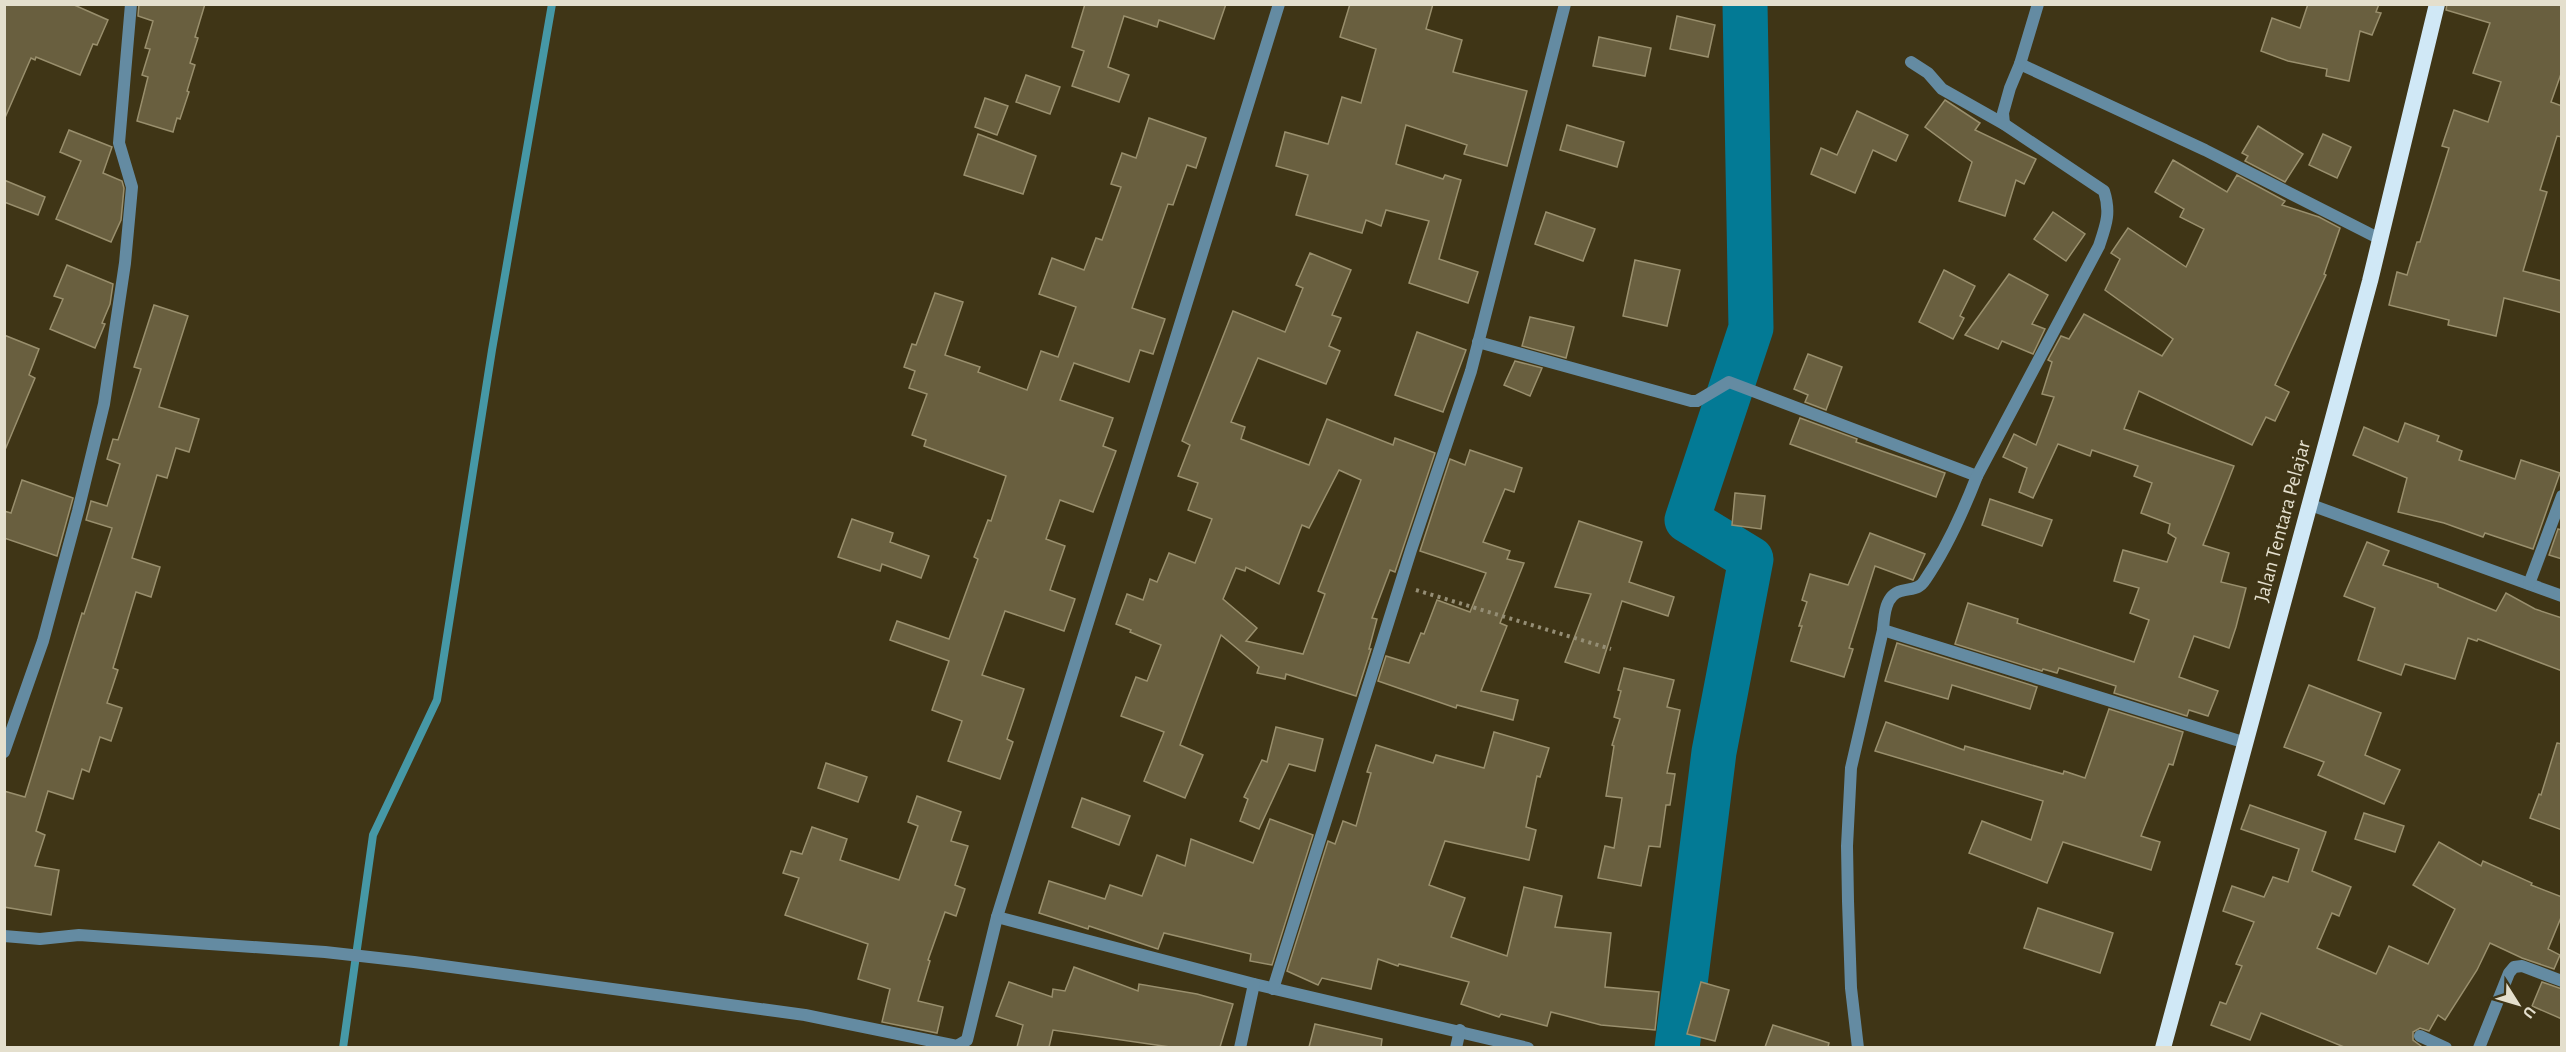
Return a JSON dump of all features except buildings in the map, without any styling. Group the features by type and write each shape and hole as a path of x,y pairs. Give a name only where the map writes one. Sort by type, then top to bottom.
{"highway":[{"name":"Jalan Tentara Pelajar","path":"2163,1047 2311,505 2380,239 2437,4"}],"street":[{"path":"4,752 43,641 104,404 125,263 132,187 119,143 131,4"},
{"path":"4,936 40,939 80,934 346,954 805,1015 957,1046 967,1040 997,917 1279,4"},
{"path":"1273,989 1478,342 1565,4"},
{"path":"2004,124 2003,113 2007,96 2020,64 2038,4"},
{"path":"1858,1047 1851,988 1848,901 1847,846 1851,768 1883,630 1885,609 1893,596 1923,584 1937,563 1977,476 2099,246 2106,226 2109,206 2104,191 2004,124 1942,89 1928,73 1911,62"},
{"path":"2020,64 2205,150 2380,239"},
{"path":"1478,342 1697,402 1732,383 1977,476"},
{"path":"2529,584 2562,496"},
{"path":"2311,505 2562,596"},
{"path":"1883,630 2246,743"},
{"path":"997,917 1273,989 1528,1047"},
{"path":"2479,1047 2514,967 2522,966 2562,981"},
{"path":"1240,1047 1254,984"},
{"path":"1456,1047 1460,1030"},
{"path":"2420,1036 2446,1047"}],"path":[{"path":"1400,585 1611,649"}],"waterway":[{"path":"343,1048 373,835 437,700 492,350 552,4"},
{"path":"1677,1048 1714,752 1751,559 1687,520 1751,328 1745,4"}]}
